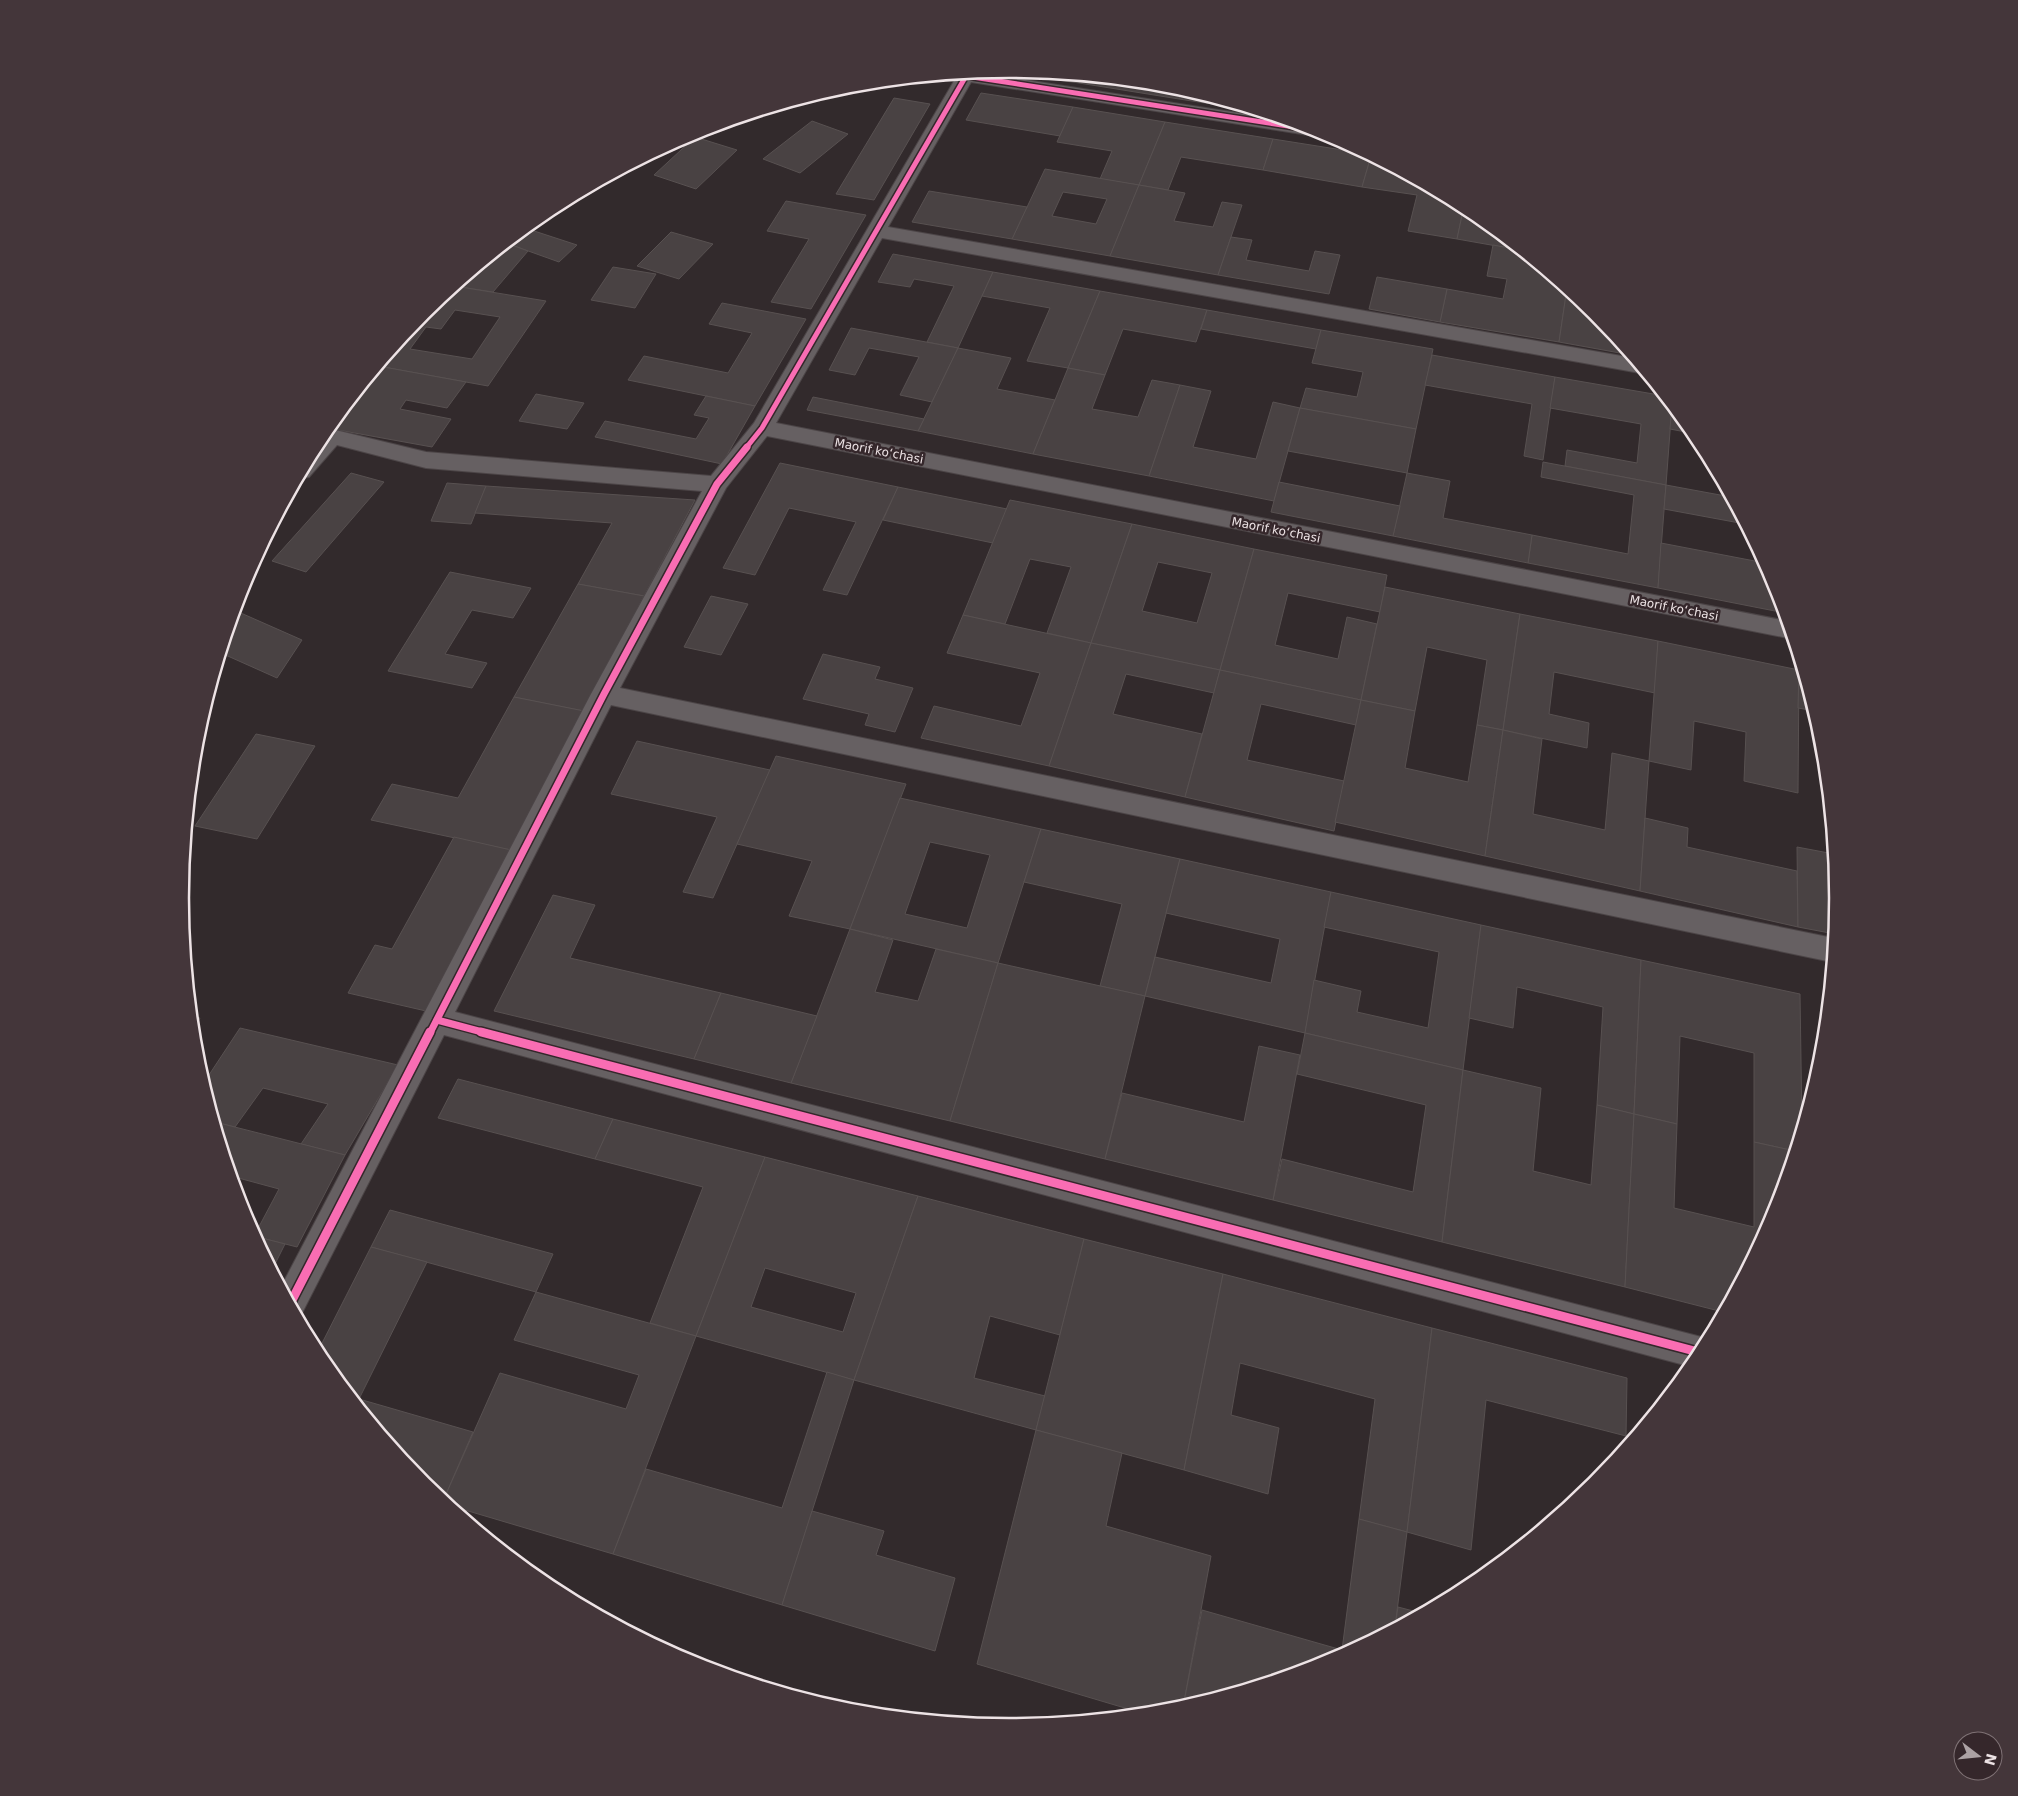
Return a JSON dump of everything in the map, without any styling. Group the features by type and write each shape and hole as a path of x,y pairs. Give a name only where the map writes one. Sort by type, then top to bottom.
{"street":[{"path":"982,78 1285,125"},
{"path":"293,1298 604,694 717,484 762,428 878,231 964,79"},
{"path":"878,231 1632,365"},
{"name":"Maorif koʻchasi","path":"762,428 1784,630"},
{"path":"331,436 426,460 717,484"},
{"path":"604,694 1828,949"},
{"path":"437,1020 1694,1350"}],"building":[{"path":"1048,79 1080,81 1079,83"},
{"path":"1080,81 1116,85 1180,96 1179,99 1079,83"},
{"path":"981,93 1073,107 1060,136 966,120"},
{"path":"1180,96 1223,106 1179,99"},
{"path":"894,98 930,104 874,200 836,194"},
{"path":"1073,107 1165,122 1139,185 1100,179 1112,151 1057,142"},
{"path":"812,121 848,134 800,173 763,159"},
{"path":"1165,122 1273,139 1263,170 1181,157 1168,190 1139,185"},
{"path":"699,138 737,150 696,189 654,175 689,143"},
{"path":"1273,139 1347,151 1370,161 1362,187 1263,170"},
{"path":"1370,161 1419,187 1462,214 1457,239 1408,231 1417,195 1362,187"},
{"path":"1045,169 1139,185 1110,256 1012,239","holes":["1063,192 1107,199 1096,224 1052,216"]},
{"path":"1139,185 1185,193 1174,221 1213,227 1222,202 1242,205 1218,275 1110,256"},
{"path":"929,191 1027,207 1012,239 912,222"},
{"path":"786,201 866,215 811,309 771,302 809,239 767,231"},
{"path":"1462,214 1508,247 1508,248 1457,239"},
{"path":"533,231 577,245 559,262 512,245"},
{"path":"671,232 713,244 679,279 637,266"},
{"path":"1231,237 1252,240 1246,260 1309,271 1315,251 1340,255 1329,294 1218,275"},
{"path":"512,245 528,251 493,292 462,287"},
{"path":"1493,245 1509,248 1550,281 1566,296 1559,342 1440,322 1447,289 1503,299 1507,279 1487,276"},
{"path":"893,254 993,272 958,348 927,342 954,286 914,279 910,287 878,282"},
{"path":"613,267 656,274 635,308 591,300"},
{"path":"993,272 1100,291 1068,368 1027,361 1050,308 982,296"},
{"path":"1377,277 1447,289 1440,322 1369,309"},
{"path":"461,287 546,301 488,386 384,367 429,318","holes":["455,310 500,317 472,359 410,349 426,327 441,329"]},
{"path":"1100,291 1207,310 1196,342 1123,329 1105,375 1068,368"},
{"path":"1566,296 1623,353 1559,342"},
{"path":"722,303 806,319 755,406 628,380 644,356 728,373 752,333 709,324"},
{"path":"1207,310 1321,330 1316,349 1201,329"},
{"path":"851,328 958,348 932,402 900,395 919,357 869,348 855,375 829,370"},
{"path":"1321,330 1433,349 1416,429 1300,408 1306,388 1357,397 1363,372 1312,363"},
{"path":"958,348 1011,358 997,389 1055,400 1033,454 918,431"},
{"path":"1432,355 1555,377 1543,460 1524,456 1532,404 1425,385"},
{"path":"384,367 466,382 447,408 406,400 400,409 451,419 432,447 336,430"},
{"path":"1068,368 1105,375 1092,409 1138,417 1152,380 1180,385 1149,476 1033,454"},
{"path":"1555,377 1656,395 1671,415 1666,485 1565,466 1567,450 1637,463 1641,424 1550,408"},
{"path":"1180,385 1211,391 1193,447 1256,459 1273,402 1300,408 1274,501 1149,476"},
{"path":"536,394 584,403 567,429 519,421"},
{"path":"706,396 755,406 722,464 595,437 605,421 696,439 709,418 694,415"},
{"path":"813,397 924,419 918,431 807,410"},
{"path":"1300,408 1416,429 1407,473 1288,451"},
{"path":"1671,415 1683,432 1670,429"},
{"path":"1543,462 1666,485 1658,588 1528,563 1532,535 1628,554 1634,495 1541,477"},
{"path":"780,463 898,487 847,595 823,590 856,522 789,508 755,575 723,568"},
{"path":"351,473 384,482 306,572 272,561"},
{"path":"1407,473 1450,481 1443,518 1532,535 1528,563 1393,536"},
{"path":"1279,482 1400,506 1393,536 1271,512"},
{"path":"447,483 486,486 471,524 431,521"},
{"path":"1666,485 1724,496 1739,523 1664,509"},
{"path":"486,486 695,500 644,596 578,584 612,523 475,513"},
{"path":"898,487 1007,509 993,543 883,520"},
{"path":"1010,500 1132,524 1091,643 1047,633 1071,567 1030,559 1005,624 963,615"},
{"path":"1132,524 1254,549 1220,670 1091,643","holes":["1158,562 1212,573 1197,623 1142,611"]},
{"path":"1661,543 1757,561 1777,612 1658,588"},
{"path":"1254,549 1387,575 1380,612 1288,593 1275,645 1338,659 1347,617 1377,624 1361,700 1220,670"},
{"path":"450,572 531,588 513,618 472,610 445,654 487,663 472,688 388,671"},
{"path":"578,584 644,596 584,711 514,697"},
{"path":"1385,587 1520,614 1503,730 1477,725 1487,660 1427,647 1415,711 1361,700"},
{"path":"711,596 748,604 721,655 684,647"},
{"path":"240,613 302,640 277,678 226,655"},
{"path":"1520,614 1658,641 1655,693 1554,672 1549,714 1589,723 1587,748 1503,730"},
{"path":"963,615 1091,643 1049,766 921,738 934,706 1021,726 1040,673 947,653"},
{"path":"1658,641 1797,670 1799,676 1798,793 1744,781 1746,732 1694,721 1691,770 1649,761"},
{"path":"1091,643 1220,670 1214,693 1126,674 1113,714 1202,734 1185,797 1049,766"},
{"path":"823,654 880,667 875,679 913,688 895,732 865,725 869,714 803,699"},
{"path":"1220,670 1361,700 1356,725 1261,704 1247,760 1344,781 1334,831 1185,797"},
{"path":"1799,676 1807,710 1798,708"},
{"path":"514,697 584,711 511,850 371,820 392,784 458,798"},
{"path":"1361,700 1415,711 1405,768 1468,782 1477,725 1503,730 1485,856 1335,822"},
{"path":"1503,730 1542,739 1533,814 1605,830 1612,753 1649,761 1640,891 1485,856"},
{"path":"256,734 315,746 257,839 195,826"},
{"path":"637,741 770,770 713,898 683,892 717,817 611,794"},
{"path":"776,756 906,784 850,929 789,916 812,861 737,844"},
{"path":"900,798 1041,829 998,963 850,929","holes":["930,842 990,855 967,928 905,914"]},
{"path":"1645,818 1688,828 1687,847 1797,871 1798,927 1640,891"},
{"path":"1041,829 1180,859 1145,996 1100,986 1122,904 1024,882"},
{"path":"454,837 511,850 426,1011 348,993 375,945 392,949"},
{"path":"1797,847 1828,853 1829,933 1798,927"},
{"path":"1180,859 1331,892 1305,1033 1145,996 1155,957 1271,983 1280,939 1166,913"},
{"path":"1331,892 1481,925 1463,1070 1305,1033 1314,980 1361,991 1357,1012 1428,1028 1439,952 1324,927"},
{"path":"553,895 595,905 570,958 721,993 694,1059 494,1011"},
{"path":"1481,925 1641,960 1634,1114 1597,1105 1603,1007 1517,987 1513,1028 1469,1018"},
{"path":"850,929 893,940 875,992 918,1001 936,949 998,963 950,1121 791,1083"},
{"path":"1641,960 1800,994 1802,1111 1790,1150 1754,1142 1754,1053 1680,1036 1677,1124 1634,1114"},
{"path":"998,963 1145,996 1105,1159 950,1121"},
{"path":"721,993 817,1016 791,1083 694,1059"},
{"path":"240,1028 398,1065 345,1155 301,1144 328,1104 263,1088 235,1127 220,1123 208,1076"},
{"path":"1305,1033 1463,1070 1442,1242 1273,1200 1282,1159 1413,1192 1426,1105 1297,1074"},
{"path":"1259,1046 1300,1055 1273,1200 1105,1159 1122,1093 1244,1122"},
{"path":"1463,1070 1541,1088 1533,1171 1591,1185 1597,1105 1634,1114 1625,1287 1442,1242"},
{"path":"458,1079 613,1119 595,1159 438,1118"},
{"path":"1634,1114 1677,1124 1674,1208 1754,1227 1754,1142 1790,1150 1767,1212 1745,1261 1718,1311 1625,1287"},
{"path":"613,1119 765,1157 696,1336 650,1323 703,1187 595,1159"},
{"path":"220,1123 345,1155 297,1247 263,1238 258,1228 279,1189 238,1178"},
{"path":"765,1157 918,1196 854,1380 696,1336","holes":["765,1268 856,1293 843,1332 751,1307"]},
{"path":"918,1196 1084,1239 1060,1335 990,1316 974,1378 1045,1396 1036,1430 854,1380"},
{"path":"390,1210 553,1254 536,1292 371,1247"},
{"path":"263,1238 285,1244 275,1264"},
{"path":"1084,1239 1223,1274 1184,1470 1036,1430"},
{"path":"371,1247 427,1262 359,1399 321,1345"},
{"path":"1223,1274 1432,1328 1407,1532 1359,1519 1375,1399 1240,1363 1231,1415 1279,1428 1268,1494 1184,1470"},
{"path":"536,1292 696,1336 613,1554 462,1509 446,1494 500,1373 626,1409 639,1375 514,1340"},
{"path":"1432,1328 1627,1378 1626,1436 1486,1400 1471,1550 1407,1532"},
{"path":"827,1372 854,1380 782,1605 613,1554 646,1469 782,1508"},
{"path":"360,1399 473,1432 446,1494 392,1439"},
{"path":"1036,1430 1122,1453 1106,1526 1211,1556 1184,1699 1129,1709 977,1664"},
{"path":"812,1511 884,1531 876,1555 955,1578 935,1651 782,1605"},
{"path":"1359,1519 1407,1532 1396,1621 1342,1647"},
{"path":"1398,1607 1415,1611 1396,1621"},
{"path":"1202,1610 1339,1649 1273,1675 1221,1691 1184,1699"}],"cycle path":[{"path":"982,78 1285,125"},
{"path":"293,1298 604,694 717,484 762,428 964,79"},
{"path":"437,1020 1693,1351"}]}
